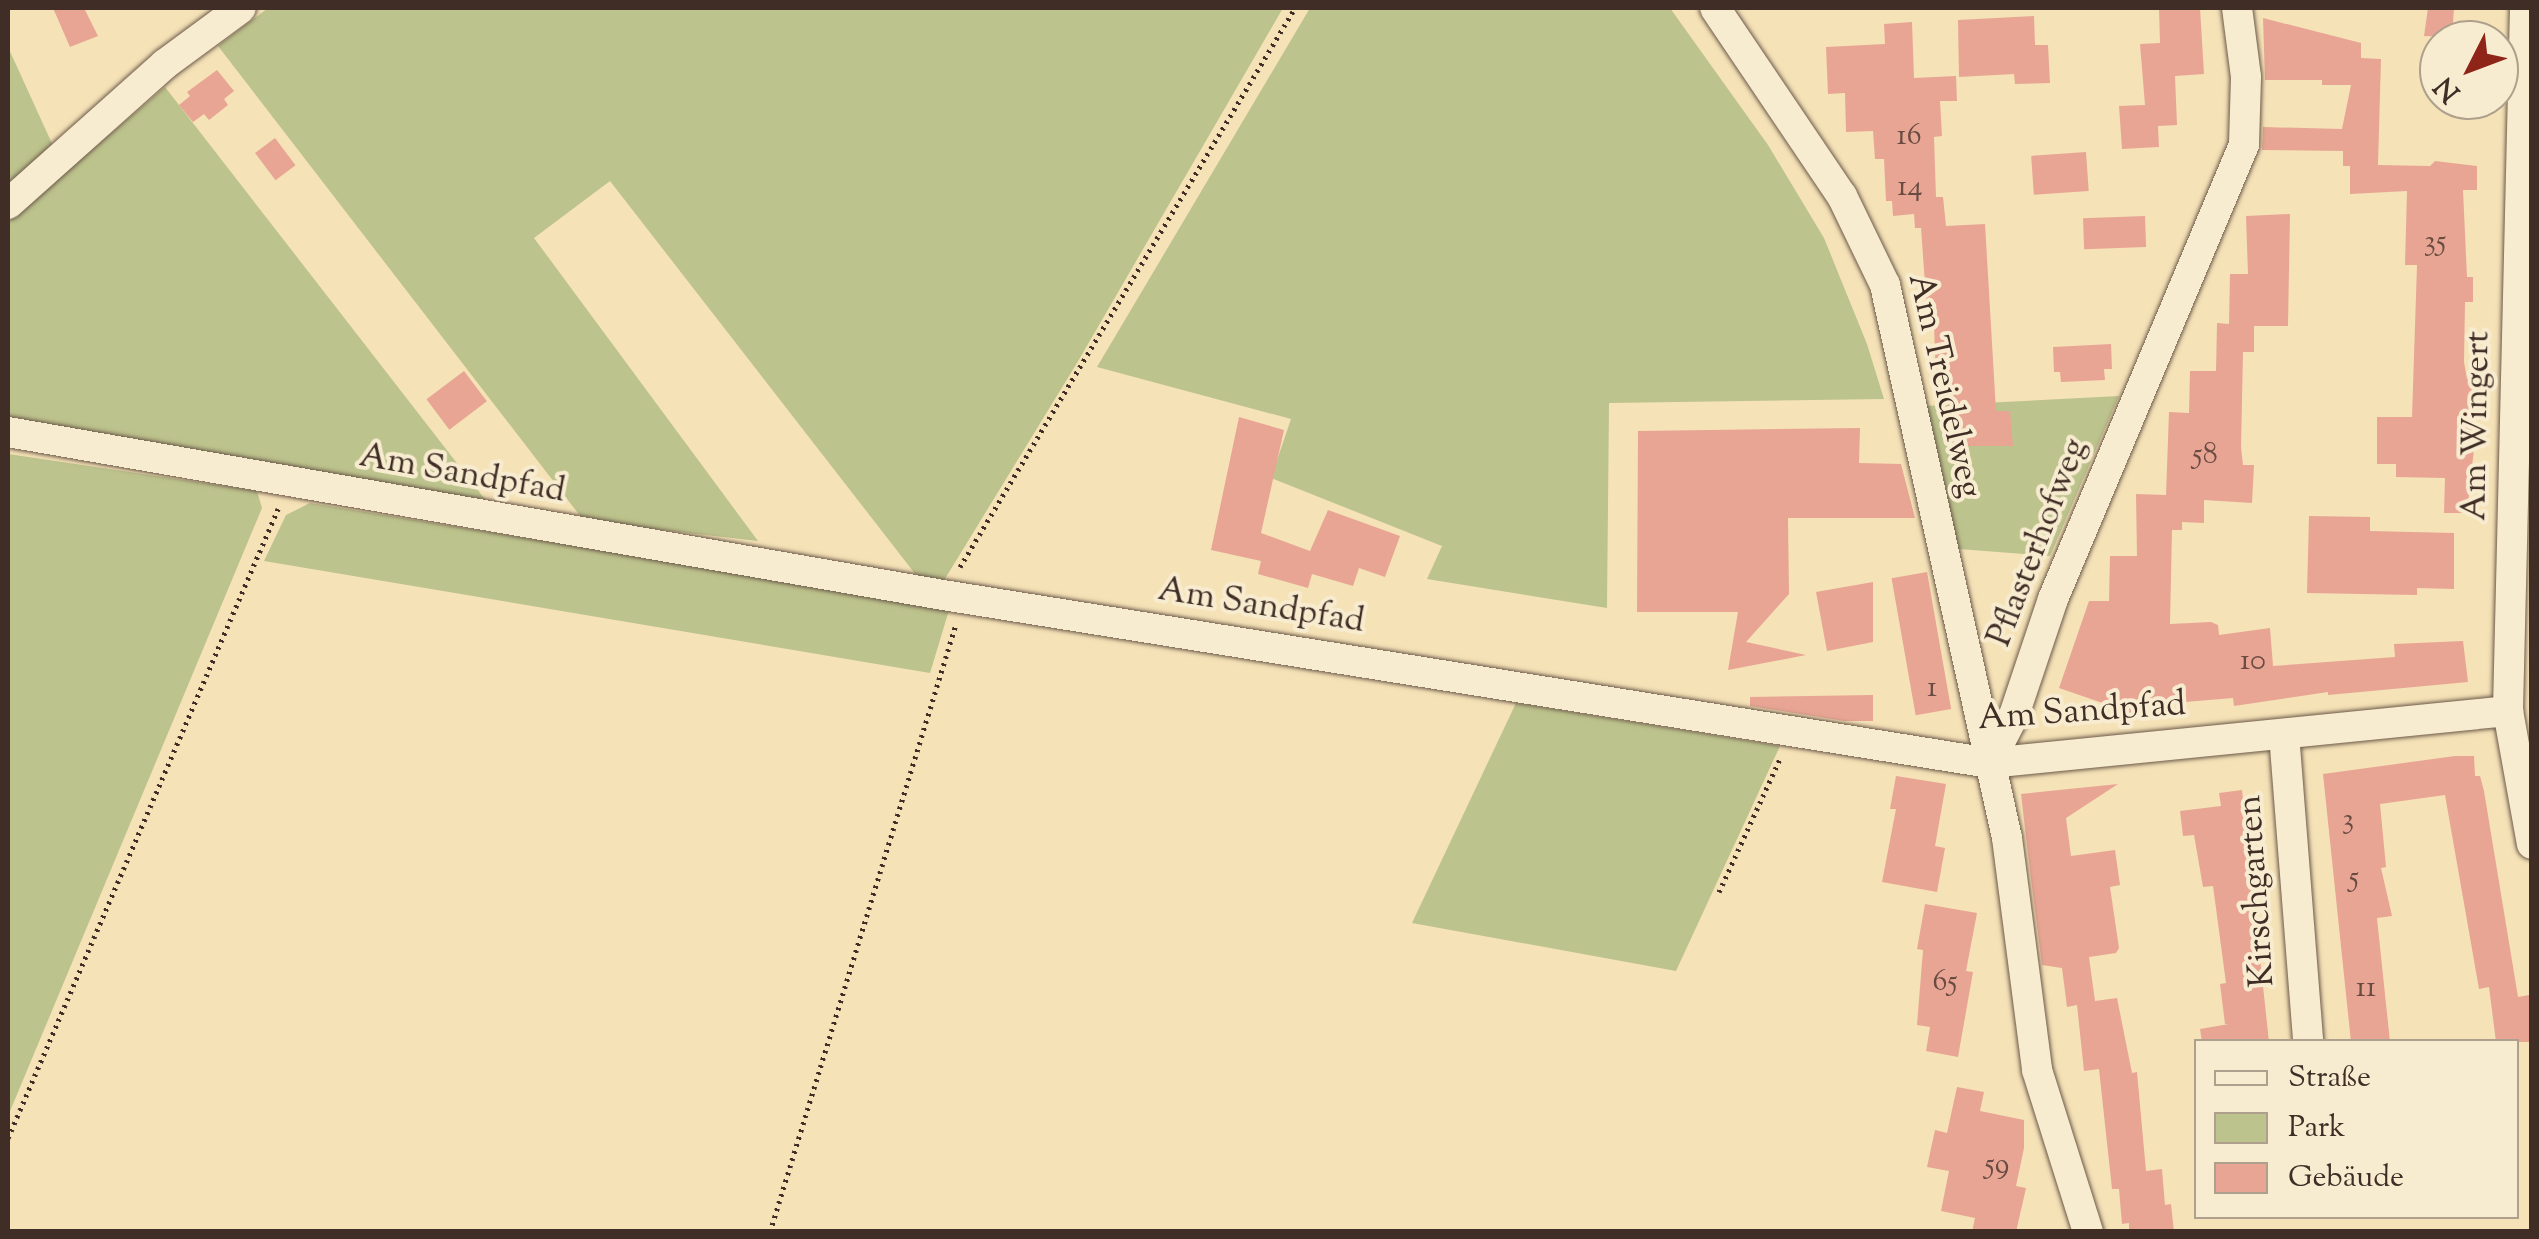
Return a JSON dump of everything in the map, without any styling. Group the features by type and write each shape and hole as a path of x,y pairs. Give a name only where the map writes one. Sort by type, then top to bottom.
{"street":[{"path":"8,204 164,64 241,8"},
{"name":"Am Treidelweg","path":"1716,8 1842,196 1885,285 1989,762"},
{"name":"Pflasterhofweg","path":"1989,762 2014,715 2060,583 2244,144 2246,78 2237,8"},
{"name":"Am Wingert","path":"2525,8 2508,711 2532,844"},
{"name":"Am Sandpfad","path":"8,432 954,596 1989,762 2508,711"},
{"name":"Kirschgarten","path":"2284,734 2308,1039"},
{"path":"1989,762 2007,838 2037,1070 2088,1232"}],"path":[{"path":"770,1232 954,596 1068,385 1295,8"},
{"path":"8,1138 290,483"},
{"path":"1719,892 1793,731"}],"green space":[{"path":"268,8 1283,8 1077,363 943,582 916,575 610,181 534,238 758,541 584,521 218,46"},
{"path":"1310,8 1670,8 1768,145 1824,238 1867,344 1884,399 1609,403 1607,608 1427,579 1442,546 1271,478 1291,419 1097,367"},
{"path":"8,47 54,148 8,193"},
{"path":"165,87 491,507 8,427 8,222"},
{"path":"2119,396 2050,556 1958,549 1925,406"},
{"path":"8,454 257,491 262,508 8,1116"},
{"path":"310,503 950,607 930,673 264,561 286,515"},
{"path":"1516,703 1780,746 1676,971 1412,923"}],"building":[{"path":"53,8 84,8 98,36 70,47"},
{"path":"2159,8 2200,8 2204,74 2175,76 2177,125 2158,126 2159,147 2122,149 2119,106 2145,105 2140,44 2160,43"},
{"path":"2428,8 2454,8 2453,20 2426,20"},
{"path":"2034,16 2035,45 2048,45 2050,83 2015,84 2014,74 1959,77 1958,20"},
{"path":"2263,18 2361,43 2361,58 2381,59 2378,165 2430,166 2435,161 2477,166 2477,190 2463,190 2467,277 2473,277 2473,302 2465,302 2464,362 2467,379 2473,379 2474,449 2467,513 2444,513 2445,478 2396,477 2396,464 2377,464 2377,417 2412,417 2417,265 2405,265 2407,191 2350,194 2350,166 2343,166 2343,151 2262,150 2263,127 2342,129 2351,85 2322,85 2322,80 2265,80"},
{"path":"1912,22 1914,78 1956,76 1957,101 1940,101 1942,136 1934,137 1936,197 1943,197 1946,226 1985,224 1996,411 2010,411 2013,446 1953,446 1946,388 1943,377 1936,378 1934,326 1928,326 1921,228 1915,228 1914,214 1893,216 1892,201 1886,201 1884,159 1875,159 1873,131 1846,132 1845,93 1828,94 1826,47 1885,44 1884,24"},
{"path":"217,70 234,91 224,99 228,105 209,120 204,114 193,122 179,105 190,96 187,92"},
{"path":"275,138 295,165 275,180 255,153"},
{"path":"2086,152 2089,191 2034,195 2031,156"},
{"path":"2290,214 2288,326 2254,326 2254,352 2243,352 2241,447 2243,465 2254,465 2252,503 2204,500 2204,523 2182,522 2182,530 2172,530 2170,624 2211,622 2218,625 2219,635 2270,628 2273,666 2395,657 2394,644 2463,641 2468,682 2328,692 2234,706 2233,698 2173,703 2142,708 2142,716 2119,720 2117,708 2059,688 2089,601 2109,601 2110,556 2137,556 2136,494 2166,495 2169,412 2189,413 2190,371 2216,371 2217,323 2229,324 2230,274 2248,274 2246,216"},
{"path":"2145,216 2146,247 2084,249 2083,218"},
{"path":"2111,344 2112,369 2104,369 2105,380 2061,382 2060,372 2054,372 2053,347"},
{"path":"464,371 487,401 449,430 426,399"},
{"path":"1239,417 1284,430 1261,533 1310,551 1328,510 1400,536 1385,577 1359,568 1353,586 1312,574 1308,588 1258,574 1261,561 1211,550"},
{"path":"1860,428 1859,463 1901,464 1915,518 1788,518 1789,594 1746,642 1806,655 1728,670 1738,612 1637,612 1638,431"},
{"path":"2309,516 2370,517 2370,531 2454,533 2454,589 2417,588 2417,595 2307,593"},
{"path":"1927,572 1951,709 1916,715 1892,578"},
{"path":"1873,582 1873,642 1827,651 1816,592"},
{"path":"1873,695 1873,721 1844,721 1750,706 1750,697"},
{"path":"2474,756 2475,776 2480,776 2484,791 2518,997 2529,995 2532,1042 2496,1039 2489,987 2479,989 2445,795 2380,804 2386,867 2381,868 2392,916 2377,918 2390,1039 2351,1039 2323,774"},
{"path":"1896,776 1946,784 1935,846 1945,848 1937,892 1882,882 1896,809 1890,809"},
{"path":"2118,784 2066,818 2071,856 2115,850 2120,885 2110,887 2119,948 2116,953 2089,957 2095,1001 2117,998 2132,1073 2137,1072 2146,1171 2162,1169 2165,1205 2171,1204 2174,1232 2129,1232 2129,1223 2122,1224 2119,1189 2112,1189 2099,1069 2084,1071 2077,1005 2067,1007 2062,968 2042,965 2030,871 2021,794"},
{"path":"2242,790 2269,1039 2202,1039 2200,1029 2229,1024 2225,1024 2220,984 2226,983 2213,886 2203,887 2194,835 2183,836 2180,811 2221,806 2219,793"},
{"path":"1925,904 1977,913 1966,971 1973,972 1958,1057 1926,1051 1930,1027 1917,1025 1923,950 1917,949"},
{"path":"1957,1087 1984,1092 1980,1111 2024,1120 2024,1148 2016,1186 2026,1188 2016,1232 1972,1232 1975,1218 1941,1211 1949,1171 1927,1167 1935,1130 1947,1133"}]}
